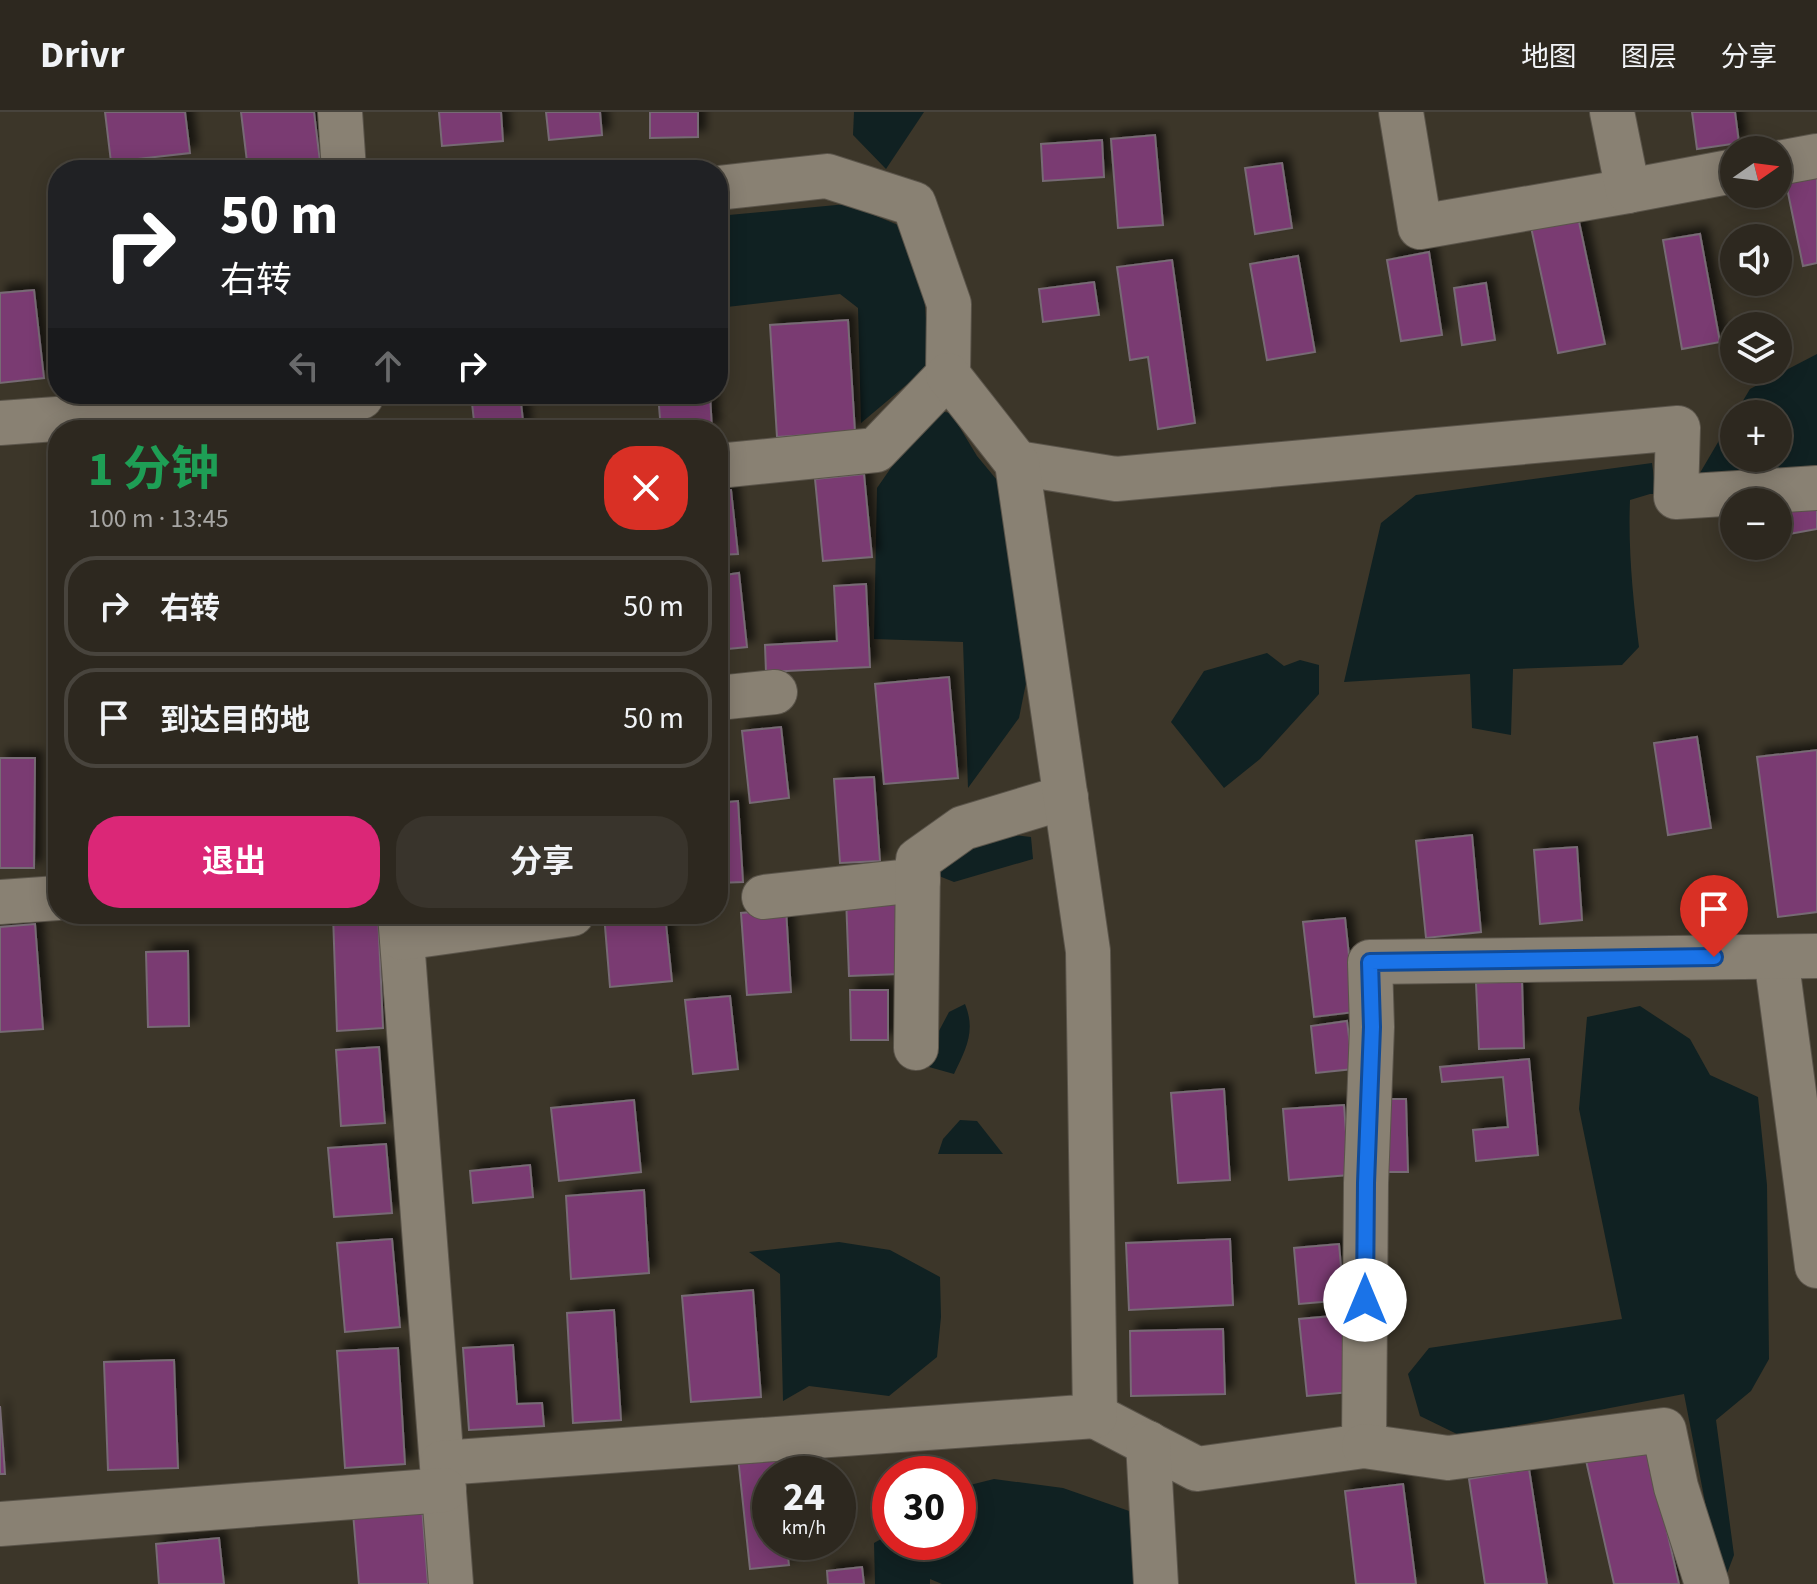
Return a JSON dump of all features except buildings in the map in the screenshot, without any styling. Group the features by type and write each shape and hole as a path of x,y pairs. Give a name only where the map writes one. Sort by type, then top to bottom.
{"street":[{"path":"340,112 343,160"},
{"path":"1401,112 1420,227 1720,174"},
{"path":"1612,112 1628,191"},
{"path":"1792,160 1817,156"},
{"path":"728,187 827,176 914,204 949,304 948,375 1017,463 1088,951 1095,1416"},
{"path":"728,465 876,450 948,375"},
{"path":"68,420 362,407"},
{"path":"0,423 48,421"},
{"path":"1017,463 1116,479 1678,428 1676,497 1817,488"},
{"path":"728,697 775,692"},
{"path":"916,1048 918,860 963,828 1066,797"},
{"path":"764,897 918,880"},
{"path":"0,902 48,899"},
{"path":"430,924 401,926 451,1584"},
{"path":"1364,1446 1366,1183 1372,1027 1370,962 1796,956 1817,1266"},
{"path":"0,1524 443,1477 1095,1416 1197,1469 1364,1446 1448,1458 1664,1430 1676,1487 1707,1584"},
{"path":"1148,1443 1156,1584"}],"shaded area":[{"path":"854,112 924,112 886,169 853,135"},
{"path":"847,204 898,225 924,296 930,365 861,423 858,308 840,294 728,307 728,215"},
{"path":"1817,354 1817,465 1792,468 1792,400 1743,400 1750,389 1760,384 1792,384 1792,367"},
{"path":"931,410 951,413 977,456 1006,491 1032,653 1019,718 968,788 963,642 874,639 877,488"},
{"path":"1720,439 1720,472 1752,472 1697,478"},
{"path":"1652,463 1656,494 1630,500 1632,574 1639,647 1622,665 1513,669 1511,735 1472,728 1470,674 1344,682 1381,523 1416,495"},
{"path":"1267,653 1284,666 1300,660 1319,665 1319,694 1260,759 1224,788 1171,722 1204,671"},
{"path":"997,833 1031,837 1033,859 954,882 934,874 935,860"},
{"path":"965,1004 970,1031 954,1074 929,1067 932,1044 949,1012"},
{"path":"1640,1006 1690,1039 1710,1075 1758,1097 1767,1185 1769,1359 1751,1391 1716,1420 1734,1555 1723,1584 1684,1394 1461,1436 1420,1416 1408,1374 1429,1348 1622,1319 1579,1109 1587,1017"},
{"path":"960,1120 977,1121 1003,1154 938,1154 943,1139"},
{"path":"839,1242 890,1250 940,1277 941,1317 937,1357 889,1396 809,1386 783,1401 780,1274 749,1252"},
{"path":"994,1479 1063,1488 1132,1512 1135,1584 942,1584 930,1579 930,1584 875,1584 874,1560 976,1560 976,1484"}],"route":[{"path":"1365,1300 1372,1027 1370,962 1714,957"}]}
